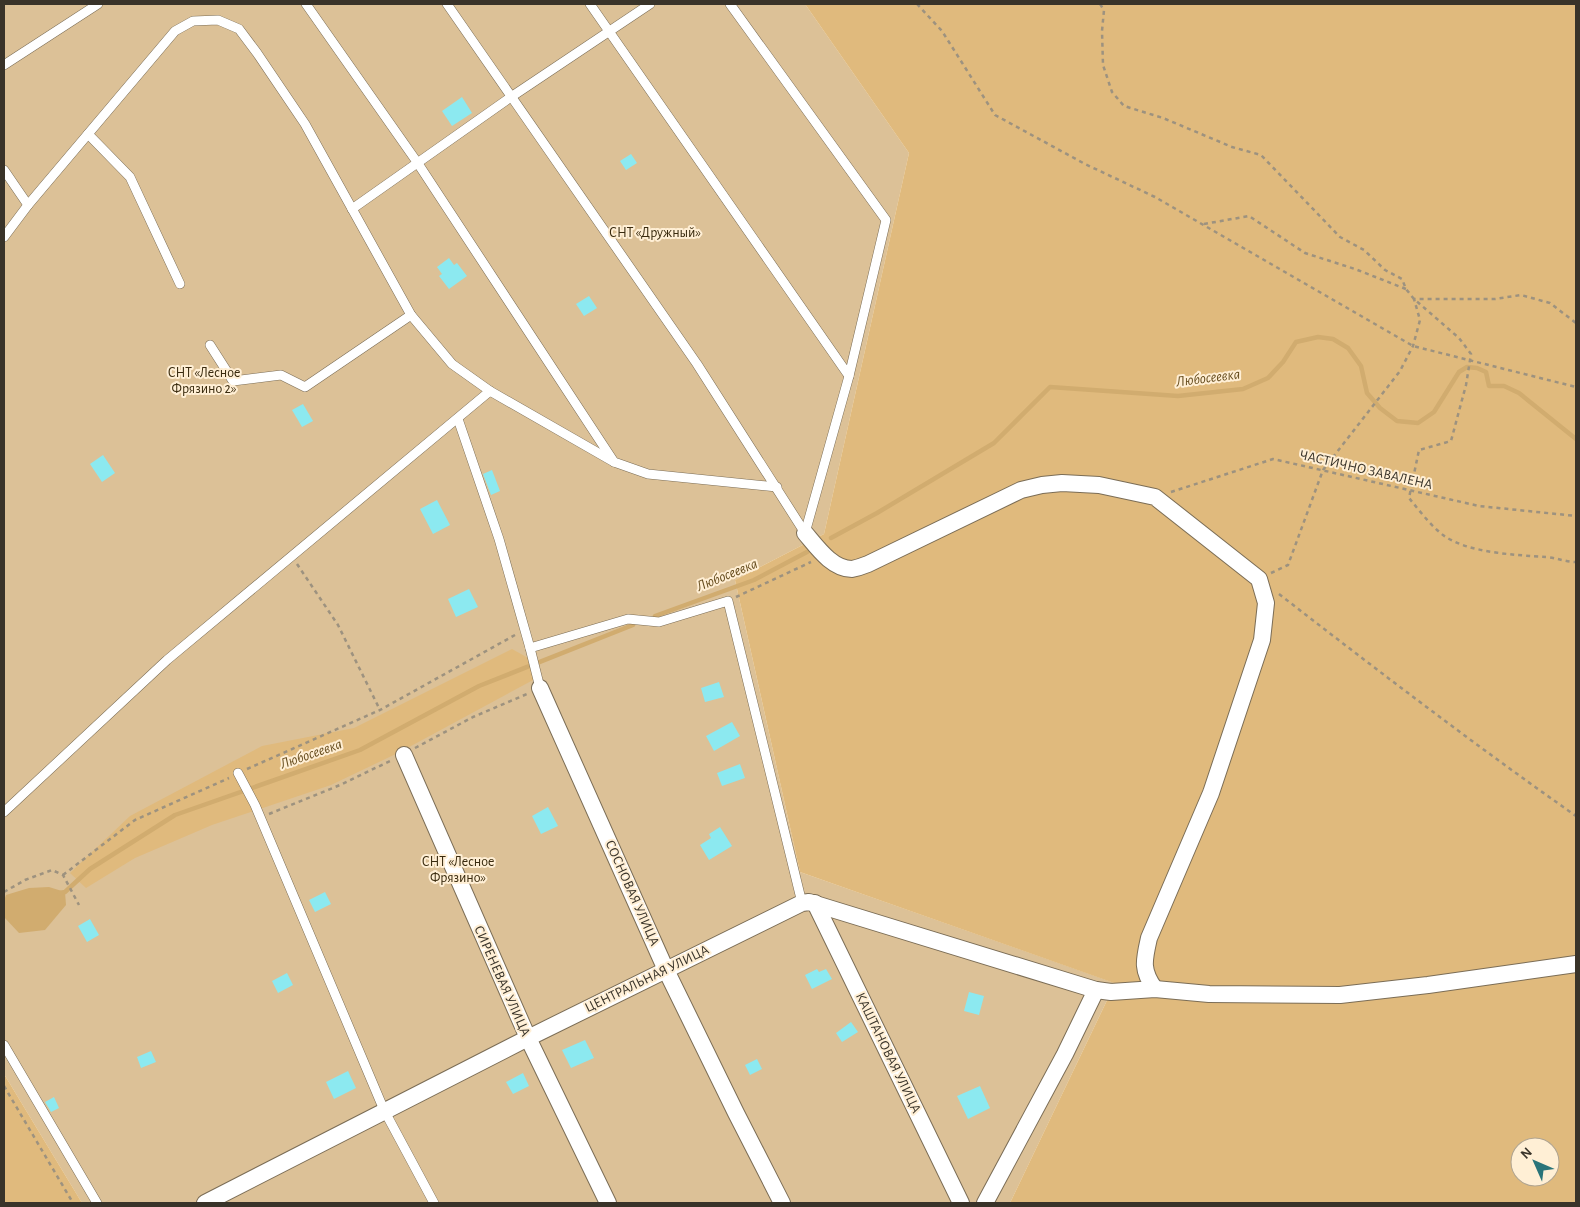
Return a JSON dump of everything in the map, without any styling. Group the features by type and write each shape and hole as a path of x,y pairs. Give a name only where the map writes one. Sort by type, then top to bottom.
{"street":[{"path":"805,533 825,556 841,567 854,569 1021,490 1062,483 1099,485 1155,497 1259,579 1266,603 1262,640 1211,793 1149,938 1144,963 1147,978 1155,989"},
{"name":"СОСНОВАЯ УЛИЦА","path":"540,688 666,970 782,1203"},
{"name":"СИРЕНЕВАЯ УЛИЦА","path":"404,755 528,1038 608,1203"},
{"path":"809,903 1104,991 1155,989 1209,994 1340,995 1428,985 1576,964"},
{"name":"ЦЕНТРАЛЬНАЯ УЛИЦА","path":"204,1203 528,1038 666,970 809,903"},
{"name":"КАШТАНОВАЯ УЛИЦА","path":"809,903 961,1203"},
{"path":"985,1203 1065,1054 1104,991"}],"lane":[{"path":"4,65 98,4"},
{"path":"306,4 417,162 614,462"},
{"path":"447,4 697,364 805,533"},
{"path":"590,4 849,376"},
{"path":"352,209 511,97 650,4"},
{"path":"730,4 886,220 849,376 805,533"},
{"path":"4,237 28,205 175,31 193,21 218,20 239,29 258,53 305,124 411,316 452,364 490,391 614,462 648,474 777,487"},
{"path":"88,134 130,177 180,284"},
{"path":"4,170 28,205"},
{"path":"210,345 233,380 281,375 305,387 411,316"},
{"path":"4,812 167,660 490,391"},
{"path":"458,419 499,539 540,688"},
{"path":"530,648 628,619 659,622 728,601 809,903"},
{"path":"238,773 255,806 384,1110 434,1203"},
{"path":"4,1045 97,1203"}],"path":[{"path":"917,4 942,32 995,115 1085,164 1155,197 1413,346 1576,387"},
{"path":"1100,4 1104,10 1103,65 1112,92 1124,106 1163,118 1232,146 1261,155 1326,225 1340,237 1364,250 1385,270 1402,280 1414,299 1460,338 1470,354 1470,360 1458,418 1451,441 1419,450 1410,490 1409,498 1425,517 1443,535 1463,546 1521,556 1549,557 1576,562"},
{"path":"1203,225 1249,216 1305,253 1355,269 1406,289"},
{"path":"1414,299 1495,299 1521,295 1550,304 1576,323"},
{"path":"1414,299 1420,320 1413,346 1400,371 1323,470 1288,565 1259,579 1389,679 1576,816"},
{"name":"ЧАСТИЧНО ЗАВАЛЕНА","path":"1155,497 1273,459 1479,506 1576,516"},
{"path":"292,556 338,625 380,710"},
{"path":"728,601 825,556"},
{"path":"63,875 135,820 380,710 524,630"},
{"path":"4,892 25,880 52,870 63,875 79,905"},
{"path":"4,1086 73,1203"}],"green space":[{"path":"4,4 805,4 909,153 824,534 735,580 800,872 1115,983 1010,1203 82,1203 4,1074"}],"shaded area":[{"path":"805,4 1576,4 1576,1203 1010,1203 1114,983 800,872 735,580 824,534 909,153"},
{"path":"512,649 530,659 535,679 400,752 331,785 212,825 135,858 86,888 70,873 130,816 262,746 354,728"},
{"path":"49,887 65,892 66,905 45,930 19,933 4,917 6,895 29,888"},
{"path":"4,1074 82,1203 4,1203"}],"building":[{"path":"462,97 472,113 452,126 442,111"},
{"path":"631,154 637,163 626,170 620,161"},
{"path":"449,258 454,265 457,263 467,276 449,289 439,276 442,274 437,267"},
{"path":"589,296 597,308 584,316 576,304"},
{"path":"303,404 313,421 302,427 292,410"},
{"path":"103,455 115,473 102,482 90,464"},
{"path":"492,470 500,491 491,495 483,474"},
{"path":"437,500 450,525 433,534 420,509"},
{"path":"469,589 478,607 456,617 448,599"},
{"path":"719,682 724,697 705,702 701,688"},
{"path":"732,722 740,736 714,751 706,736"},
{"path":"740,764 745,778 722,786 717,773"},
{"path":"548,807 558,826 541,834 532,816"},
{"path":"720,827 732,846 709,860 700,845 711,838 709,834"},
{"path":"325,892 331,904 315,912 309,900"},
{"path":"90,919 99,935 87,942 78,926"},
{"path":"817,969 819,972 826,969 832,979 812,989 805,975"},
{"path":"287,973 293,985 278,993 272,981"},
{"path":"969,992 984,996 979,1015 964,1011"},
{"path":"851,1022 858,1032 842,1042 836,1033"},
{"path":"585,1040 594,1058 571,1068 562,1050"},
{"path":"151,1051 156,1062 141,1068 137,1057"},
{"path":"757,1059 762,1069 750,1075 745,1065"},
{"path":"348,1071 356,1088 334,1099 326,1082"},
{"path":"523,1073 529,1086 513,1094 506,1082"},
{"path":"980,1086 990,1108 968,1119 957,1096"},
{"path":"54,1097 59,1108 51,1112 45,1102"}],"waterway":[{"name":"Любосеевка","path":"831,538 877,513 994,443 1050,387 1178,396 1243,389 1268,378 1283,362 1296,342 1318,337 1333,339 1348,348 1361,366 1367,393 1380,408 1397,421 1418,423 1434,412 1459,372 1467,367 1477,368 1486,372 1489,386 1504,386 1519,393 1576,439"},
{"name":"Любосеевка","path":"655,616 754,580 807,552"},
{"name":"Любосеевка","path":"60,893 65,892 90,869 175,815 360,750 479,686 633,625"}],"park label":[{"name":"СНТ «Дружный»","path":"655,233"},
{"name":"СНТ «Лесное Фрязино 2»","path":"204,382"},
{"name":"СНТ «Лесное Фрязино»","path":"458,870"}]}
